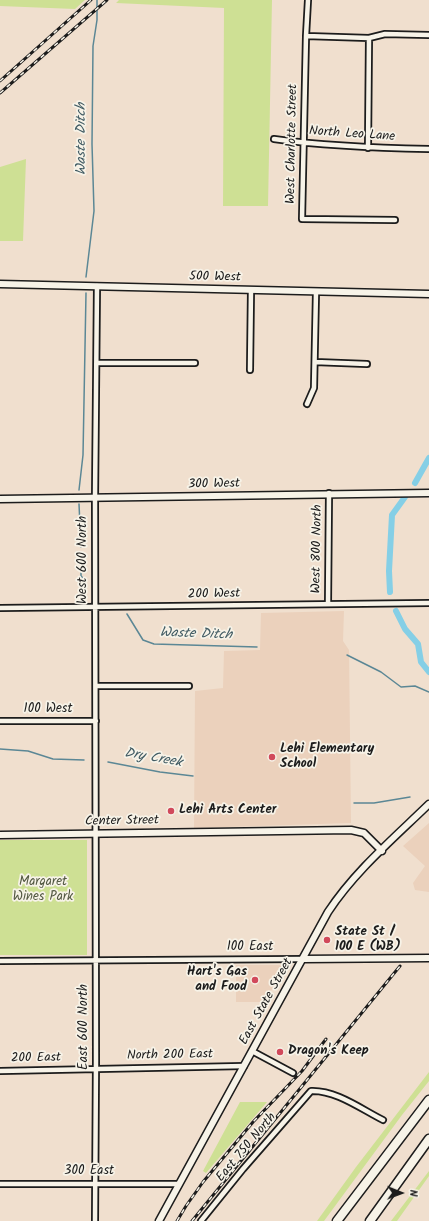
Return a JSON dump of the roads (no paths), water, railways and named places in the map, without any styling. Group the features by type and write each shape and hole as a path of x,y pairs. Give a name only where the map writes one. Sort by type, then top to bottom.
{"highway":[{"path":"337,1221 429,1100"},
{"path":"370,1221 429,1139"}],"street":[{"name":"West Charlotte Street","path":"308,0 302,219 395,220"},
{"path":"306,36 369,38 386,34 429,35"},
{"path":"368,148 369,38"},
{"name":"North Leo Lane","path":"274,138 305,143 368,148 429,149"},
{"name":"500 West","path":"0,284 429,294"},
{"name":"West 600 North","path":"95,833 95,498 97,286"},
{"path":"250,370 251,290"},
{"path":"307,404 314,388 316,292"},
{"path":"315,362 367,364"},
{"path":"97,363 195,363"},
{"name":"300 West","path":"0,499 329,493 429,493"},
{"name":"West 800 North","path":"328,604 329,493"},
{"name":"200 West","path":"0,608 429,603"},
{"path":"96,686 189,686"},
{"name":"100 West","path":"0,721 96,721"},
{"name":"East State Street","path":"159,1221 328,912 354,878 429,804"},
{"name":"Center Street","path":"0,835 351,830 364,833 382,850"},
{"name":"East 600 North","path":"95,833 95,1221"},
{"name":"100 East","path":"0,961 429,958"},
{"path":"252,1052 293,1073"},
{"name":"North 200 East","path":"96,1069 244,1066"},
{"name":"200 East","path":"0,1071 96,1069"},
{"name":"East 750 North","path":"201,1221 310,1090 317,1090 352,1102 382,1120"},
{"name":"300 East","path":"0,1184 179,1184"}],"waterway":[{"name":"Waste Ditch","path":"86,277 94,211 92,144 93,46 97,20 97,0"},
{"name":"Waste Ditch","path":"79,490 83,455 86,293"},
{"path":"415,483 429,458"},
{"path":"390,592 389,571 392,515 405,497"},
{"name":"Waste Ditch","path":"79,504 81,547"},
{"name":"Waste Ditch","path":"81,553 81,576 86,581"},
{"path":"396,611 405,629 418,644 421,662 429,672"},
{"name":"Waste Ditch","path":"127,614 143,640 154,644 257,647"},
{"name":"Waste Ditch","path":"347,655 381,672 401,687 415,686 429,692"},
{"name":"Dry Creek","path":"0,749 28,751 53,759 84,760"},
{"name":"Dry Creek","path":"108,762 160,772 193,776"},
{"name":"Dry Creek","path":"354,803 374,803 410,797"}],"railway":[{"path":"0,81 91,0"},
{"path":"0,93 107,0"},
{"path":"192,1221 400,966"},
{"path":"177,1221 203,1182 253,1122 302,1071 326,1039"}],"place":[{"name":"Lehi Elementary School","path":"272,757"},
{"name":"Lehi Arts Center","path":"171,811"},
{"name":"State St / 100 E (WB)","path":"327,940"},
{"name":"Hart's Gas and Food","path":"255,980"},
{"name":"Dragon's Keep","path":"280,1052"}],"park label":[{"name":"Margaret Wines Park","path":"43,890"}]}
